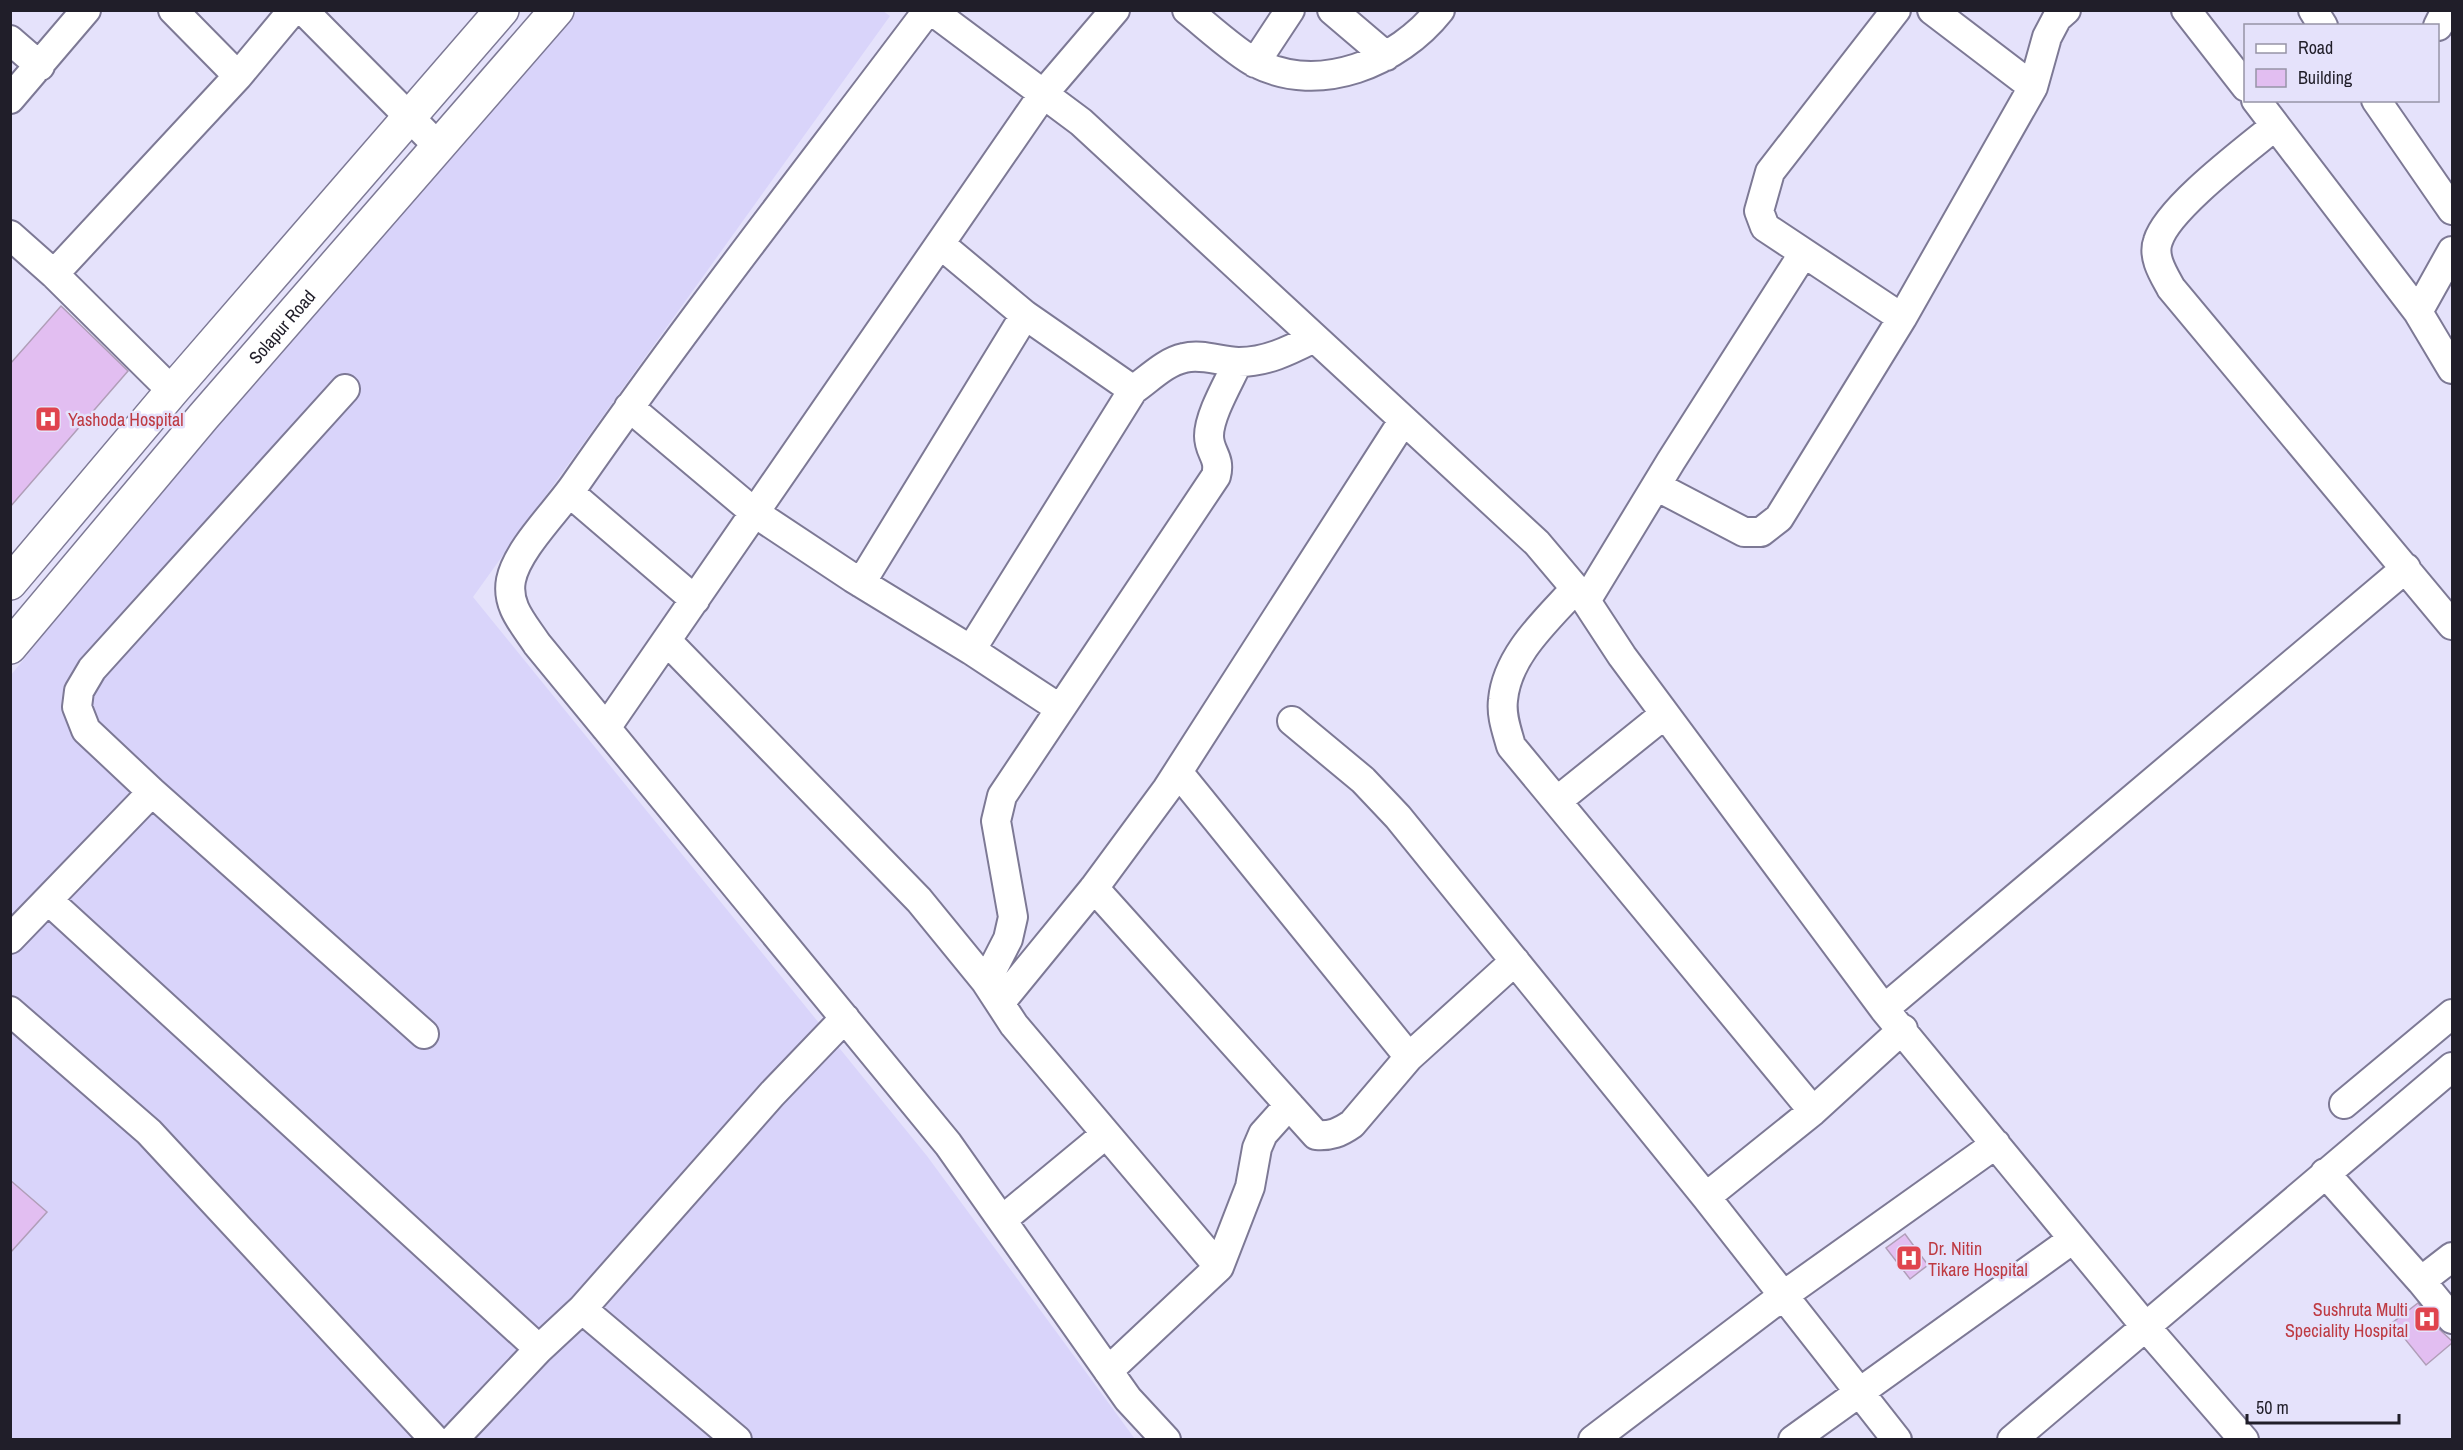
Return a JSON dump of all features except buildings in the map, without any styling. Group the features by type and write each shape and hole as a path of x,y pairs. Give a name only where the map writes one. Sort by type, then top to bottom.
{"main road":[{"path":"10,583 408,116 502,10"},
{"name":"Solapur Road","path":"10,647 211,408 557,10"}],"street":[{"path":"10,99 86,10"},
{"path":"173,10 238,76"},
{"path":"54,274 238,76 293,10"},
{"path":"303,10 438,146"},
{"path":"1166,1440 1128,1399 948,1144 537,644 511,606 511,581 517,561 570,493 630,407 930,10 1081,122 1537,543 1581,595 1622,656 1884,1008 2145,1326 2244,1440"},
{"path":"606,728 1044,93 1115,10"},
{"path":"1187,10 1255,63 1284,74 1311,77 1346,73 1386,56 1407,43 1430,24 1440,10"},
{"path":"1255,63 1290,10"},
{"path":"1332,10 1386,56"},
{"path":"1896,10 1770,172 1759,211 1765,227 1902,318"},
{"path":"1932,10 2032,87"},
{"path":"1656,486 1744,532 1761,532 1779,518 1902,318 2032,87 2047,37 2057,18 2066,10"},
{"path":"2186,10 2244,84"},
{"path":"2313,10 2322,24"},
{"path":"2439,24 2446,10"},
{"path":"10,40 40,66"},
{"path":"2257,102 2418,312 2452,369"},
{"path":"2387,106 2452,210"},
{"path":"2275,126 2175,212 2157,242 2159,266 2171,288 2452,625"},
{"path":"10,235 54,274 172,391"},
{"path":"940,244 1025,315 1133,390"},
{"path":"2418,312 2452,251"},
{"path":"1803,254 1656,486 1581,595 1527,641 1511,673 1503,699 1504,720 1511,746 1813,1111"},
{"path":"861,583 1025,315"},
{"path":"971,650 1133,390 1172,362 1185,357 1200,356 1238,362 1278,356 1314,338"},
{"path":"993,993 1013,917 996,821 1002,796 1216,476 1217,457 1210,444 1211,423 1238,362"},
{"path":"345,389 92,669 79,691 77,707 86,730 152,792 424,1034"},
{"path":"630,407 755,513 1059,708"},
{"path":"993,993 1094,888 1178,772 1403,420"},
{"path":"570,493 695,600"},
{"path":"1884,1008 2406,568"},
{"path":"667,641 920,900 993,993 1014,1025 1219,1267"},
{"path":"1557,801 1665,714"},
{"path":"1292,721 1363,780 1398,817 1706,1197 1897,1440"},
{"path":"1178,772 1409,1057"},
{"path":"10,939 152,792"},
{"path":"1094,888 1316,1135 1329,1136 1352,1124 1409,1057 1515,961"},
{"path":"48,900 539,1349"},
{"path":"10,1011 149,1132 435,1440"},
{"path":"2344,1104 2452,1014"},
{"path":"453,1440 539,1349 582,1309 772,1094 844,1018"},
{"path":"1706,1197 1813,1111 1903,1029"},
{"path":"2012,1440 2452,1067"},
{"path":"1108,1371 1219,1267 1250,1187 1257,1148 1263,1134 1289,1105"},
{"path":"1002,1220 1106,1134"},
{"path":"1593,1440 1784,1295 1996,1144"},
{"path":"2325,1173 2452,1319"},
{"path":"1793,1440 2073,1239"},
{"path":"2421,1281 2452,1257"},
{"path":"582,1309 737,1440"}],"shaded area":[{"path":"577,11 883,11 890,16 473,597 927,1156 1135,1439 11,1440 11,675 217,420"}],"place":[{"name":"Yashoda Hospital","path":"48,419"},
{"name":"Dr. Nitin Tikare Hospital","path":"1909,1258"},
{"name":"Sushruta Multi Speciality Hospital","path":"2427,1319"}]}
